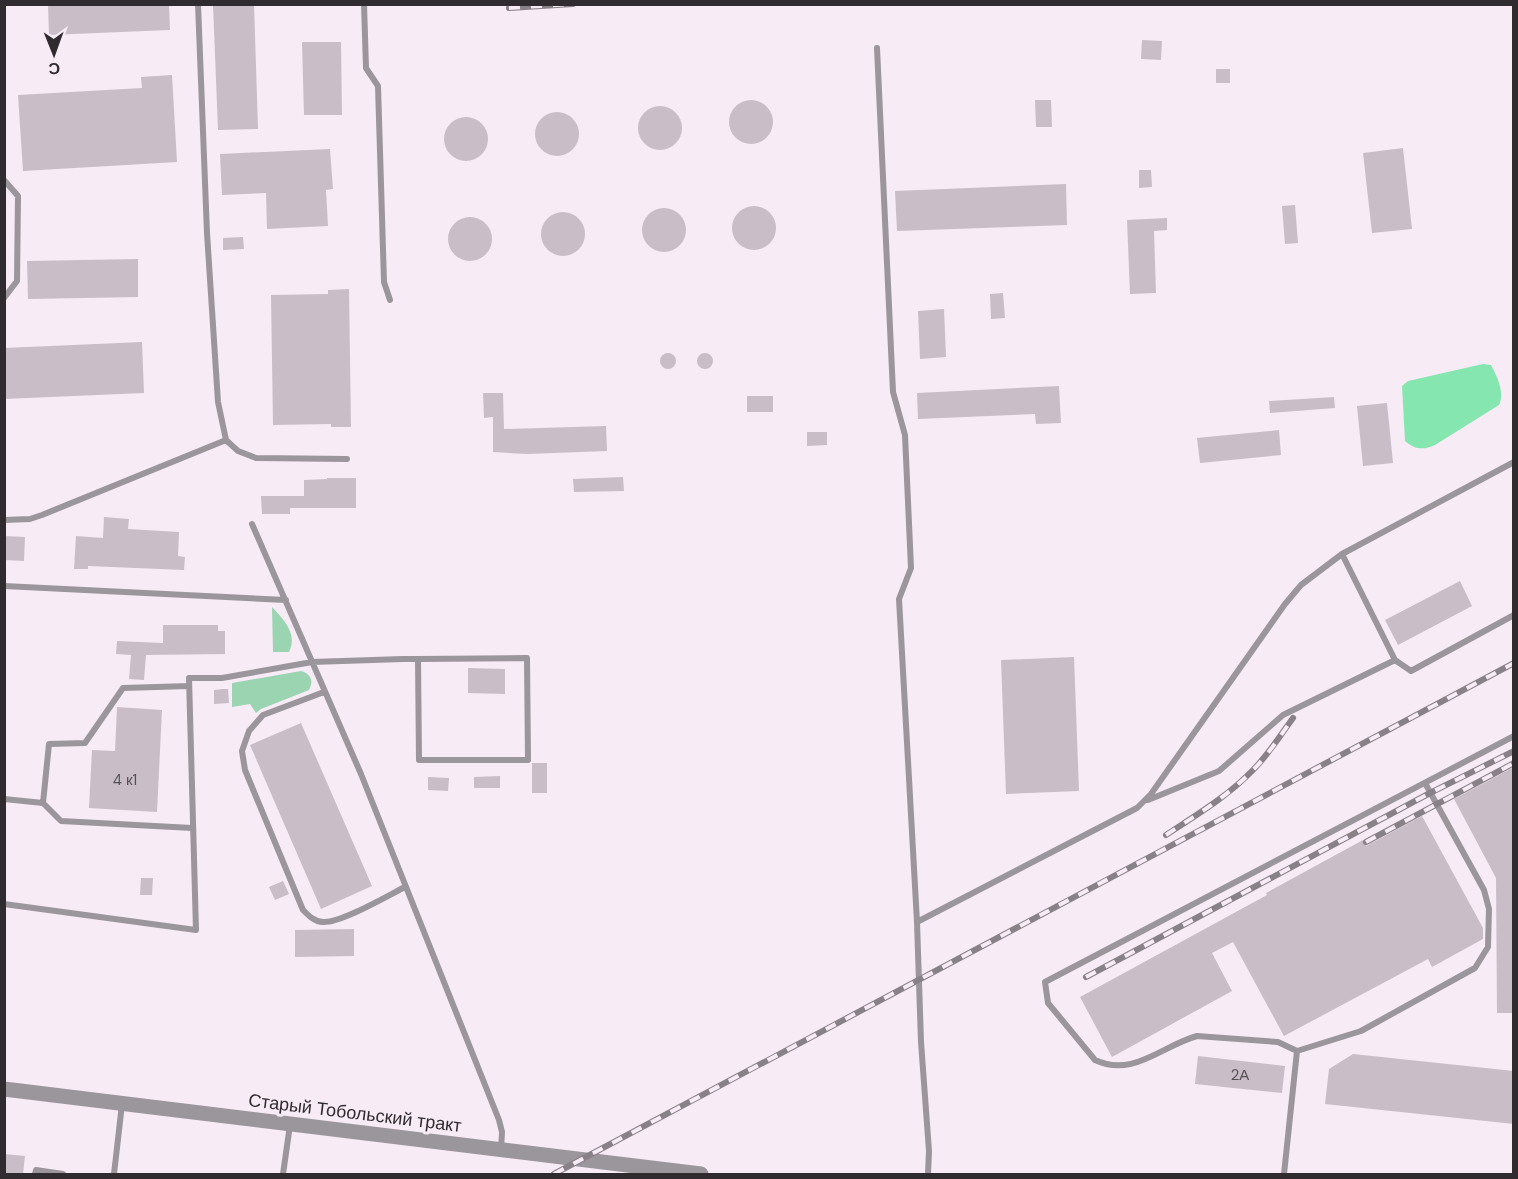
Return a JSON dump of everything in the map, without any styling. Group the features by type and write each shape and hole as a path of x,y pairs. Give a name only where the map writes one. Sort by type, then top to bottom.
{"street":[{"name":"Старый Тобольский тракт","path":"4,1089 701,1174"}],"lane":[{"path":"198,4 207,233 217,391 221,423 226,440 238,451 256,458 347,459"},
{"path":"364,4 366,68 378,86 384,282 390,300"},
{"path":"877,48 893,392 905,435 911,568 899,599 917,922 921,1042 929,1151 928,1174"},
{"path":"4,180 18,196 17,281 4,298"},
{"path":"4,520 30,519 42,515 226,440"},
{"path":"1145,801 1285,604 1301,585 1342,554 1514,462"},
{"path":"252,524 361,774 499,1120 502,1132 501,1151"},
{"path":"1342,554 1395,660 1411,670 1514,615"},
{"path":"4,586 286,600"},
{"path":"4,904 196,930 189,678 222,678 312,662 418,659 527,658 528,760 419,760 418,659"},
{"path":"917,922 1128,814 1145,801 1219,771 1283,715 1395,660"},
{"path":"43,802 49,744 85,743 123,688 189,687"},
{"path":"324,692 263,715 249,731 242,751 245,770 276,846 303,910 311,918 323,922 340,919 405,887"},
{"path":"1425,783 1484,890 1489,909 1488,947 1475,968 1360,1031 1297,1051 1278,1042 1197,1036 1184,1039 1134,1064 1123,1066 1105,1065 1095,1060 1048,1003 1045,982 1514,736"},
{"path":"4,799 43,802 61,821 192,828"},
{"path":"1284,1174 1297,1051"},
{"path":"114,1174 122,1103"},
{"path":"283,1174 290,1124"},
{"path":"35,1174 36,1170 63,1174"}],"shaded area":[{"path":"1483,364 1491,365 1498,379 1501,390 1499,405 1435,445 1419,448 1405,441 1402,386 1408,381"},
{"path":"272,607 291,633 289,652 273,652"},
{"path":"301,671 311,678 309,690 256,713 250,704 232,707 232,683"}],"building":[{"path":"48,4 169,4 170,30 49,35"},
{"path":"213,4 254,4 258,129 218,130"},
{"path":"1142,40 1162,41 1161,60 1141,59"},
{"path":"302,42 341,42 342,115 304,115"},
{"path":"1216,69 1230,69 1230,83 1216,83"},
{"path":"172,75 177,162 23,171 18,95 142,88 141,77"},
{"path":"751,100 760,101 767,106 772,113 772,131 767,138 760,143 751,144 742,143 735,138 730,131 729,122 730,113 735,106 742,101"},
{"path":"1035,100 1051,100 1052,127 1036,127"},
{"path":"660,106 669,107 676,112 681,119 681,137 676,144 669,149 660,150 651,149 644,144 639,137 638,128 639,119 644,112 651,107"},
{"path":"557,112 566,113 573,118 578,125 578,143 573,150 566,155 557,156 548,155 541,150 536,143 535,134 536,125 541,118 548,113"},
{"path":"466,117 475,118 482,123 487,130 487,148 482,155 475,160 466,161 457,160 450,155 445,148 444,139 445,130 450,123 457,118"},
{"path":"1403,148 1412,229 1372,233 1363,153"},
{"path":"330,149 333,189 326,190 328,226 267,229 266,193 222,195 220,154"},
{"path":"1139,170 1151,170 1152,187 1139,188"},
{"path":"1066,184 1067,225 897,231 895,191"},
{"path":"1295,205 1298,243 1285,244 1282,206"},
{"path":"754,206 763,207 770,212 775,219 775,237 770,244 763,249 754,250 745,249 738,244 733,237 732,228 733,219 738,212 745,207"},
{"path":"664,208 673,209 680,214 685,221 685,239 680,246 673,251 664,252 655,251 648,246 643,239 642,230 643,221 648,214 655,209"},
{"path":"563,212 572,213 579,218 584,225 584,243 579,250 572,255 563,256 554,255 547,250 542,243 541,234 542,225 547,218 554,213"},
{"path":"470,217 479,218 486,223 491,230 491,248 486,255 479,260 470,261 461,260 454,255 449,248 448,239 449,230 454,223 461,218"},
{"path":"1167,218 1167,230 1154,231 1156,293 1130,294 1127,220"},
{"path":"243,237 244,249 223,250 223,238"},
{"path":"138,259 138,297 28,299 27,261"},
{"path":"349,289 351,427 331,427 331,424 273,425 271,295 328,294 328,290"},
{"path":"1003,293 1005,318 991,319 990,294"},
{"path":"944,309 946,357 920,359 918,311"},
{"path":"142,342 144,393 4,399 4,348"},
{"path":"665,353 671,353 676,361 674,367 665,369 660,364 660,358"},
{"path":"702,353 708,353 713,361 711,367 702,369 697,364 697,358"},
{"path":"1059,386 1061,423 1036,424 1035,414 918,419 917,393"},
{"path":"483,393 503,393 504,429 606,426 607,451 527,454 493,452 493,417 484,418"},
{"path":"747,396 773,396 773,412 747,412"},
{"path":"1334,397 1335,408 1270,413 1269,401"},
{"path":"1387,403 1393,463 1363,466 1357,406"},
{"path":"1279,430 1281,455 1200,463 1197,438"},
{"path":"807,432 827,432 827,445 807,446"},
{"path":"623,477 624,491 574,492 573,479"},
{"path":"356,478 356,508 290,508 290,514 262,514 261,496 304,496 304,480"},
{"path":"104,517 129,519 128,529 179,532 178,556 185,557 184,570 88,566 88,569 74,569 76,536 103,538"},
{"path":"4,536 25,537 24,561 4,560"},
{"path":"1460,581 1472,606 1398,645 1385,620"},
{"path":"163,625 218,625 218,631 225,631 225,654 146,655 144,680 129,679 131,655 116,654 117,641 163,643"},
{"path":"1074,657 1079,791 1006,794 1001,660"},
{"path":"468,668 505,669 505,694 468,693"},
{"path":"228,689 229,703 214,704 214,690"},
{"path":"117,707 162,710 157,812 89,808 92,750 115,751"},
{"path":"301,723 372,886 321,909 250,745"},
{"path":"532,763 547,763 547,793 532,793"},
{"path":"1514,767 1514,1013 1497,1013 1496,878 1454,799"},
{"path":"500,776 500,788 474,788 474,777"},
{"path":"428,777 449,778 448,791 428,790"},
{"path":"1422,816 1483,928 1483,939 1432,967 1428,959 1284,1036 1233,942 1212,953 1232,991 1112,1057 1080,997 1363,840 1366,846"},
{"path":"141,878 153,878 152,895 140,895"},
{"path":"283,881 289,894 275,900 269,887"},
{"path":"354,929 354,956 295,957 295,930"},
{"path":"1353,1054 1514,1071 1514,1124 1325,1104 1329,1069"},
{"path":"1198,1056 1285,1066 1282,1093 1195,1084"},
{"path":"4,1154 25,1156 23,1174 4,1174"}],"railway":[{"path":"509,8 573,4"},
{"path":"554,1174 1514,663"},
{"path":"1166,835 1243,780 1264,758 1293,718"},
{"path":"1086,977 1430,793 1514,751"},
{"path":"1366,842 1514,763"}]}
